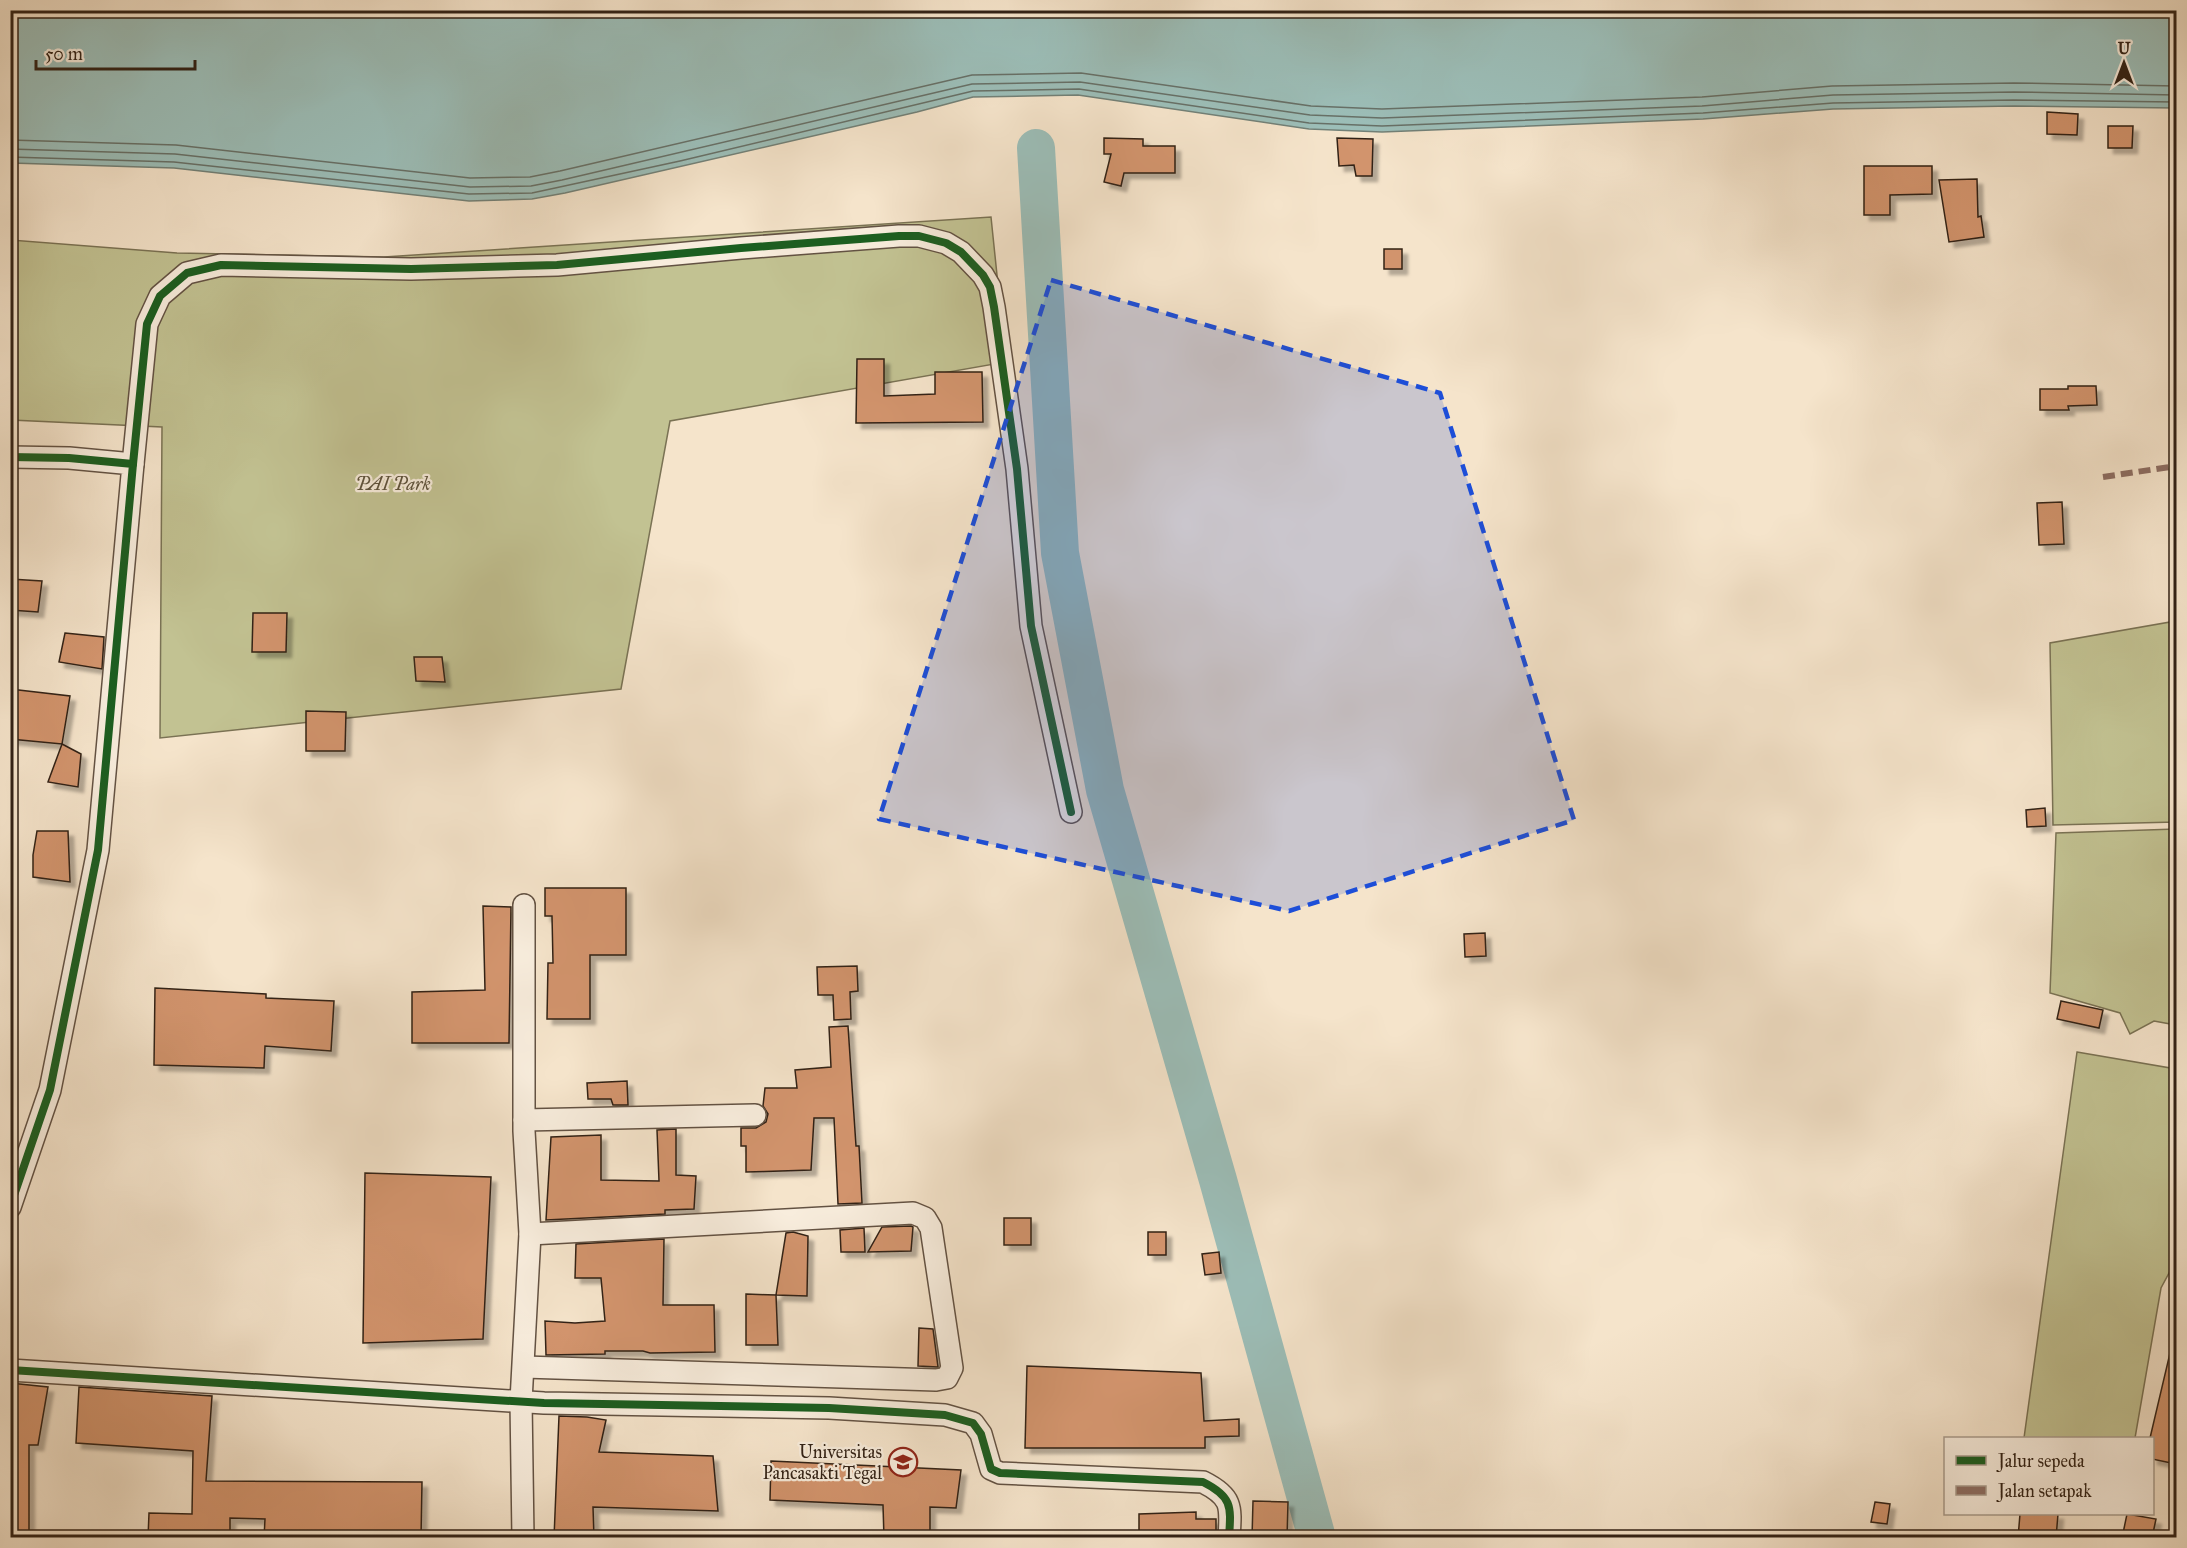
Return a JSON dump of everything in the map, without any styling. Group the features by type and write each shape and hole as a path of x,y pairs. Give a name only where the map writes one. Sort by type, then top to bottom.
{"street":[{"path":"10,1208 50,1090 98,850 147,324 160,296 187,273 221,265 411,268 557,265 900,236 933,238 961,252 983,275 990,287 994,307 1017,469 1031,626 1071,812"},
{"path":"10,457 69,458 133,464"},
{"path":"523,1538 521,1401 530,1234 524,1120 524,905"},
{"path":"524,1120 755,1115"},
{"path":"524,1367 936,1380 947,1378 952,1368 931,1228 925,1218 913,1213 530,1234"},
{"path":"10,1370 521,1401 667,1407 829,1408 945,1415 973,1423 981,1434 991,1469 1000,1473 1203,1482 1219,1490 1230,1508 1229,1538"}],"highlighted area":[{"path":"1051,280 1440,393 1574,820 1289,911 879,819"}],"green space":[{"name":"PAI Park","path":"991,217 1006,362 670,421 621,689 160,738 162,427 11,420 11,240 177,253 384,257"},
{"path":"2176,621 2176,822 2053,825 2050,643"},
{"path":"2176,829 2176,1025 2154,1021 2130,1034 2120,1013 2050,993 2056,833"},
{"path":"2077,1052 2176,1069 2176,1260 2161,1288 2135,1437 2024,1437"}],"water":[{"path":"11,10 2176,10 2176,108 2014,106 1833,109 1703,119 1382,132 1309,129 1078,95 973,97 565,193 532,199 469,201 174,168 11,163"}],"building":[{"path":"2047,112 2078,114 2077,135 2047,134"},
{"path":"2108,126 2133,126 2132,148 2108,148"},
{"path":"1104,138 1143,139 1143,146 1175,146 1175,173 1124,173 1121,186 1104,182 1111,154 1104,154"},
{"path":"1337,138 1373,139 1372,176 1356,176 1354,165 1339,166"},
{"path":"1864,166 1932,166 1932,194 1890,195 1890,215 1864,215"},
{"path":"1977,179 1978,217 1981,216 1984,237 1949,242 1939,180"},
{"path":"1384,249 1402,249 1402,269 1384,269"},
{"path":"857,359 884,359 884,396 935,394 935,372 982,372 983,422 856,423"},
{"path":"2068,386 2096,386 2097,405 2068,406 2069,410 2040,410 2040,389 2068,389"},
{"path":"2062,502 2064,544 2039,545 2037,503"},
{"path":"10,579 42,581 38,612 10,610"},
{"path":"253,613 287,613 286,652 252,652"},
{"path":"65,633 104,637 102,669 59,662"},
{"path":"414,657 442,657 445,682 416,681"},
{"path":"10,689 70,696 62,744 10,739"},
{"path":"306,711 346,712 345,751 306,751"},
{"path":"62,744 81,754 78,787 48,782"},
{"path":"2045,808 2046,826 2027,827 2026,810"},
{"path":"37,831 68,831 70,882 33,877 33,855"},
{"path":"545,888 626,888 626,955 590,955 590,1019 547,1019 548,963 553,963 552,916 545,916"},
{"path":"483,906 511,907 509,1043 412,1043 412,992 485,990"},
{"path":"1485,933 1486,956 1465,957 1464,934"},
{"path":"857,966 858,991 850,992 851,1019 834,1020 833,995 818,995 817,967"},
{"path":"155,988 266,994 266,998 334,1001 331,1051 265,1046 264,1068 154,1065"},
{"path":"2061,1001 2103,1010 2099,1028 2057,1019"},
{"path":"848,1026 862,1203 838,1204 834,1118 814,1118 811,1170 746,1172 746,1146 741,1146 741,1128 756,1128 766,1122 768,1114 763,1106 765,1088 797,1088 795,1070 831,1067 829,1027"},
{"path":"627,1081 628,1105 613,1105 611,1099 588,1099 587,1083"},
{"path":"676,1129 676,1175 696,1176 694,1209 665,1210 665,1214 546,1220 551,1137 601,1135 601,1180 659,1181 657,1130"},
{"path":"365,1173 491,1177 483,1339 363,1343"},
{"path":"1004,1218 1031,1218 1031,1245 1004,1245"},
{"path":"882,1227 913,1227 911,1251 868,1252"},
{"path":"864,1228 865,1252 841,1252 840,1230"},
{"path":"793,1232 808,1236 807,1296 776,1295 786,1233"},
{"path":"1148,1232 1166,1232 1166,1255 1148,1255"},
{"path":"664,1239 663,1305 714,1305 715,1352 605,1351 605,1354 546,1355 545,1321 575,1323 605,1321 601,1278 575,1278 576,1244"},
{"path":"1219,1252 1221,1273 1205,1275 1202,1254"},
{"path":"746,1294 776,1295 778,1345 746,1345"},
{"path":"919,1328 933,1329 938,1367 918,1366"},
{"path":"2170,1353 2176,1354 2176,1464 2154,1459 2154,1437 2150,1437"},
{"path":"1027,1366 1201,1373 1204,1421 1239,1419 1239,1436 1205,1437 1205,1448 1025,1448"},
{"path":"10,1383 48,1387 38,1445 29,1445 29,1534 10,1533"},
{"path":"79,1387 212,1396 206,1481 422,1482 421,1538 264,1538 265,1519 230,1518 230,1538 148,1538 149,1513 192,1514 193,1451 76,1443"},
{"path":"559,1416 606,1420 599,1452 713,1456 718,1511 593,1507 594,1538 554,1538"},
{"path":"771,1461 961,1470 956,1508 930,1507 930,1538 884,1538 883,1505 770,1500"},
{"path":"1253,1501 1288,1502 1287,1538 1252,1538"},
{"path":"1875,1502 1890,1504 1887,1524 1871,1522"},
{"path":"1196,1512 1196,1519 1216,1519 1216,1538 1139,1538 1139,1514"},
{"path":"2020,1515 2058,1515 2056,1538 2018,1538"},
{"path":"2127,1515 2156,1519 2152,1538 2122,1538"}],"waterway":[{"path":"1036,148 1060,553 1105,790 1218,1180 1317,1538"}],"marked path":[{"path":"2103,477 2176,466"}],"cycle path":[{"path":"133,464 147,324 160,296 187,273 221,265 411,269 557,265 899,236 919,236 946,243 961,252 983,275 990,287 1017,469 1031,626 1071,812"},
{"path":"10,457 69,458 133,464 98,850 50,1090 10,1207"},
{"path":"10,1370 544,1403 829,1408 945,1415 973,1423 981,1434 991,1469 1000,1473 1203,1482 1220,1493 1228,1504 1229,1538"}],"place":[{"name":"Universitas Pancasakti Tegal","path":"903,1462"}]}
